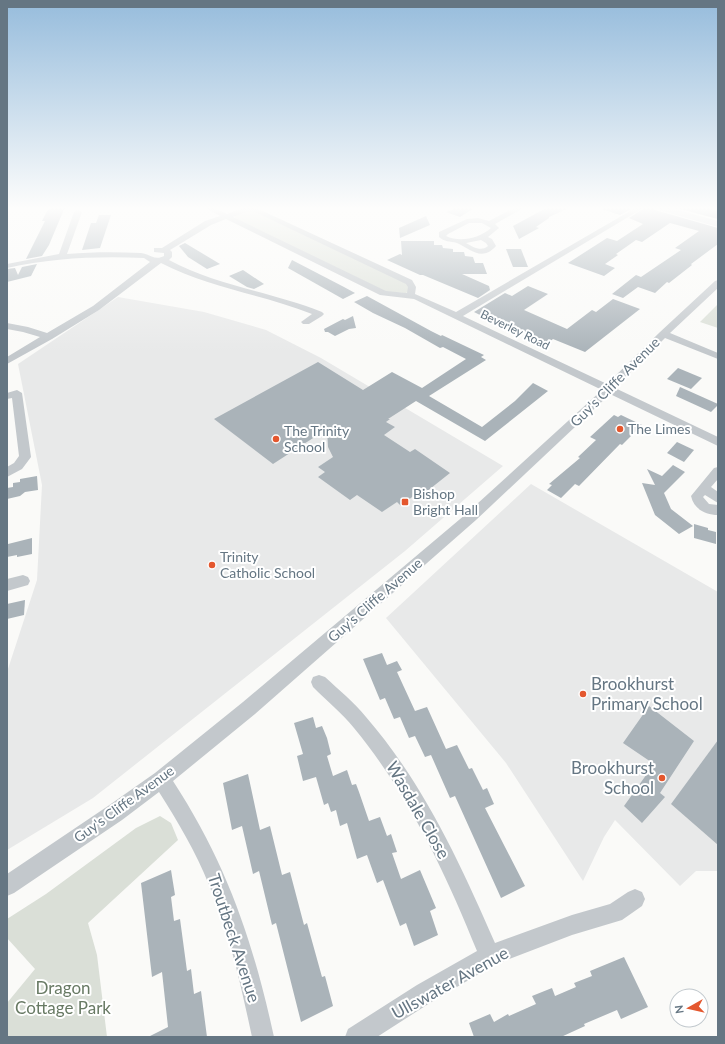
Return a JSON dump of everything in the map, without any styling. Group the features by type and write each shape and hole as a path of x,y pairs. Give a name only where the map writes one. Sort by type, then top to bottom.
{"street":[{"path":"7,266 68,256"},
{"path":"141,256 146,256 151,260 160,261 201,279 277,298 319,314 306,322"},
{"path":"7,361 100,305 168,256"},
{"name":"Beverley Road","path":"307,256 383,293 396,296 411,296 456,316 718,442"},
{"path":"353,256 409,282 412,287 411,296"},
{"path":"456,316 559,256"},
{"name":"Guy's Cliffe Avenue","path":"7,886 115,813 161,779 226,727 471,517 563,434 663,334 718,283"},
{"path":"7,326 25,329 49,337"},
{"path":"663,334 718,356"},
{"path":"7,396 17,394 26,457 18,466 7,473"},
{"path":"718,471 697,496 699,503 706,509 718,510"},
{"path":"703,488 718,498"},
{"path":"7,585 23,581"},
{"name":"Wasdale Close","path":"319,682 359,721 405,781 431,824 490,956"},
{"name":"Troutbeck Avenue","path":"161,779 186,818 202,848 223,894 252,986 263,1037"},
{"name":"Ullswater Avenue","path":"356,1037 425,993 490,956 572,925 615,913 634,899"}],"shaded area":[{"name":"Trinity Catholic School","path":"118,297 204,312 266,330 321,358 503,466 405,551 93,798 7,850 7,672 37,580 42,485 18,364"},
{"name":"Brookhurst Primary School","path":"531,484 718,592 718,871 696,871 680,886 615,820 604,837 583,881 506,763 386,618"}],"green space":[{"path":"311,256 348,256 409,285 408,292 406,293 387,292"},
{"path":"718,304 718,328 700,322"},
{"name":"Dragon Cottage Park","path":"160,816 171,823 178,840 88,923 97,955 107,1037 7,1037 7,1003 35,969 7,938 7,919 46,894 136,828"}],"building":[{"path":"28,256 42,256 42,256 26,259"},
{"path":"187,256 206,256 220,264 207,269"},
{"path":"396,256 473,257 475,263 483,263 487,274 462,274 489,286 490,290 478,298 387,260"},
{"path":"509,256 524,256 528,267 513,267"},
{"path":"579,256 617,256 605,264 615,268 604,276 568,263"},
{"path":"673,256 702,256 655,293 638,287 623,298 612,294 636,275 641,277"},
{"path":"292,260 355,293 343,299 288,268"},
{"path":"37,264 31,276 7,282 7,269 15,268 18,275 22,267"},
{"path":"243,270 264,284 254,289 247,287 229,276"},
{"path":"528,286 548,294 524,310 567,329 592,310 596,312 613,299 640,309 585,352 553,339 548,343 500,321 496,323 474,312 505,293 512,296"},
{"name":"The Trinity School","path":"367,296 431,331 484,355 481,357 486,360 429,396 482,427 515,401 533,383 548,391 485,441 416,401 388,419 390,419 386,422 395,427 384,435 410,452 415,449 450,473 421,496 417,493 401,506 397,502 382,512 357,495 350,500 318,477 325,472 318,467 333,457 328,447 327,429 273,464 214,419 318,362 363,390 392,372 422,388 466,359 443,347 440,348 354,302"},
{"path":"353,316 356,328 349,329 335,336 325,332 324,329 343,319 345,320"},
{"path":"678,368 702,378 691,389 667,379"},
{"path":"680,387 718,405 711,412 676,396"},
{"path":"614,415 618,417 621,415 642,425 622,445 620,444 579,486 575,484 561,498 547,490 552,485 549,484 580,458 578,457 596,440 590,437"},
{"path":"677,442 694,450 684,462 667,453"},
{"path":"673,465 685,472 664,493 671,509 693,526 679,534 655,515 642,483 655,485 647,469 662,476"},
{"path":"37,476 38,490 25,492 20,496 7,499 7,488 13,487 13,483 20,482 20,479"},
{"path":"694,524 716,532 716,544 694,538"},
{"path":"32,538 32,554 7,557 8,544"},
{"path":"25,600 24,615 7,619 7,604"},
{"path":"382,653 387,665 397,661 402,670 397,672 415,711 427,707 446,749 457,745 469,769 472,768 483,790 487,788 494,804 485,808 525,886 501,898 455,796 450,798 431,755 425,757 415,736 409,738 400,717 394,719 385,698 380,700 363,659"},
{"path":"649,706 694,741 660,793 665,797 642,823 624,806 654,764 623,743"},
{"path":"313,717 316,728 322,726 327,738 331,754 327,756 333,776 347,770 352,785 356,784 369,821 380,817 387,836 391,834 397,852 392,853 401,879 420,870 436,908 430,911 438,935 414,946 406,923 400,926 383,880 377,883 367,855 357,859 347,823 340,826 336,810 331,812 328,803 324,805 316,777 303,781 297,756 303,754 294,723"},
{"path":"718,740 718,845 671,804"},
{"path":"248,774 260,830 270,826 282,875 290,872 304,925 307,923 322,977 325,976 333,1006 301,1022 276,923 272,925 259,871 253,874 242,826 232,830 223,783"},
{"path":"171,870 175,895 171,897 174,921 180,919 187,971 191,969 194,994 201,991 207,1037 148,1037 168,1027 162,972 152,977 141,883"},
{"path":"624,957 648,1007 621,1019 617,1010 584,1024 585,1026 561,1037 474,1037 469,1023 490,1014 494,1022 508,1014 509,1016 536,1004 532,996 552,988 555,996 576,987 574,983 592,976 590,971"}],"place":[{"name":"The Limes","path":"620,429"},
{"name":"The Trinity School","path":"276,439"},
{"name":"Bishop Bright Hall","path":"405,502"},
{"name":"Trinity Catholic School","path":"212,565"},
{"name":"Brookhurst Primary School","path":"583,694"},
{"name":"Brookhurst School","path":"662,778"}]}
